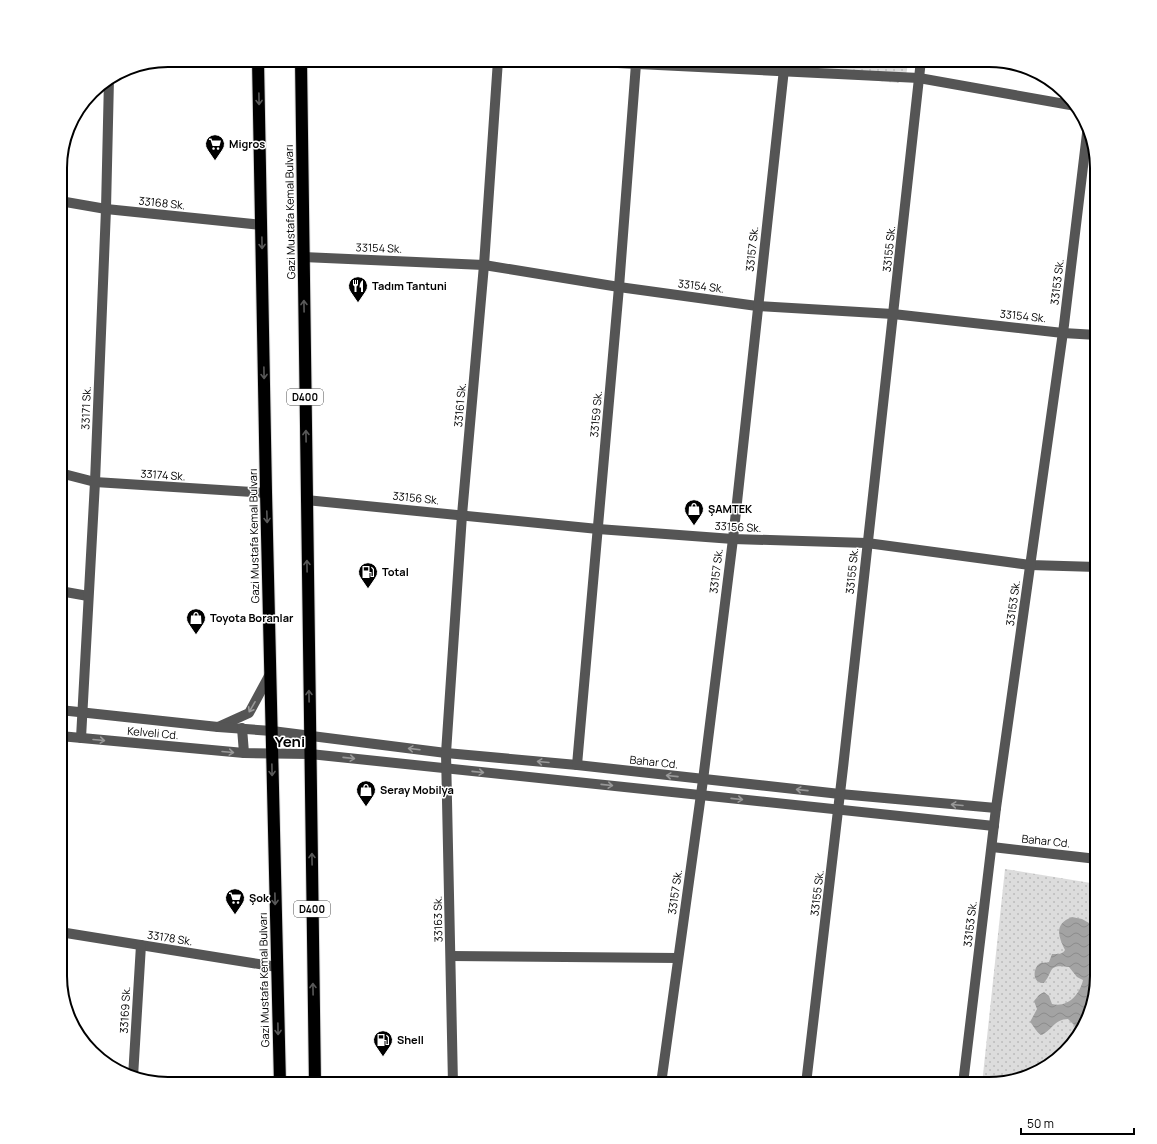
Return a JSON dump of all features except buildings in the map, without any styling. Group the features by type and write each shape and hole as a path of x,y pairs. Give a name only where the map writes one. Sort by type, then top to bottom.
{"highway":[{"name":"Gazi Mustafa Kemal Bulvarı","path":"258,67 266,493 280,1077"},
{"name":"Gazi Mustafa Kemal Bulvarı","path":"301,67 315,1077"}],"street":[{"name":"33161 Sk.","path":"446,753 462,515 484,265 498,67"},
{"name":"33159 Sk.","path":"577,765 619,287 636,67"},
{"path":"692,67 919,78 1068,104"},
{"name":"33157 Sk.","path":"661,1077 703,780 732,539 784,67"},
{"name":"33155 Sk.","path":"807,1077 839,810 920,67"},
{"name":"33171 Sk.","path":"81,738 81,712 95,482 106,209 109,86"},
{"name":"33153 Sk.","path":"964,1077 996,808 1063,333 1086,141"},
{"name":"33168 Sk.","path":"67,202 106,209 262,225"},
{"name":"33154 Sk.","path":"303,257 484,265 619,287 757,306 894,314 1063,333 1090,335"},
{"name":"33174 Sk.","path":"67,475 95,482 266,493"},
{"name":"33156 Sk.","path":"306,500 598,529 732,539 867,543 1030,565 1090,567"},
{"path":"67,592 88,596"},
{"path":"218,727 249,713 271,673"},
{"name":"Kelveli Cd.","path":"67,711 218,727 272,730 310,735"},
{"path":"242,728 244,754"},
{"name":"Bahar Cd.","path":"310,735 446,753 577,765 840,794 996,808"},
{"name":"Kelveli Cd.","path":"67,737 244,754 310,754"},
{"name":"33163 Sk.","path":"446,753 453,1077"},
{"path":"310,754 994,826"},
{"name":"Bahar Cd.","path":"992,847 1090,858"},
{"name":"33178 Sk.","path":"67,933 277,967"},
{"name":"33169 Sk.","path":"133,1071 141,945"},
{"path":"451,956 678,958"}],"shaded area":[{"path":"802,67 907,67 905,76 898,83 802,72"},
{"path":"1005,869 1090,883 1089,989 1085,1008 1073,1032 1056,1052 1028,1069 1009,1075 983,1077"}],"water":[{"path":"1072,917 1082,919 1090,923 1090,976 1088,996 1085,1008 1076,1027 1068,1019 1063,1020 1056,1023 1048,1031 1041,1035 1030,1022 1037,1009 1034,1001 1044,992 1049,996 1052,1004 1058,1005 1068,1002 1076,995 1083,980 1077,977 1069,967 1062,966 1052,969 1044,983 1040,983 1035,976 1035,970 1039,964 1049,962 1052,954 1064,952 1065,950 1059,935 1059,931 1062,923"}],"place":[{"name":"Migros","path":"215,161"},
{"name":"Tadım Tantuni","path":"358,303"},
{"name":"ŞAMTEK","path":"694,526"},
{"name":"Total","path":"368,589"},
{"name":"Toyota Boranlar","path":"196,635"},
{"name":"Seray Mobilya","path":"366,807"},
{"name":"Şok","path":"235,915"},
{"name":"Shell","path":"383,1057"}],"district":[{"name":"Yeni","path":"290,742"}]}
